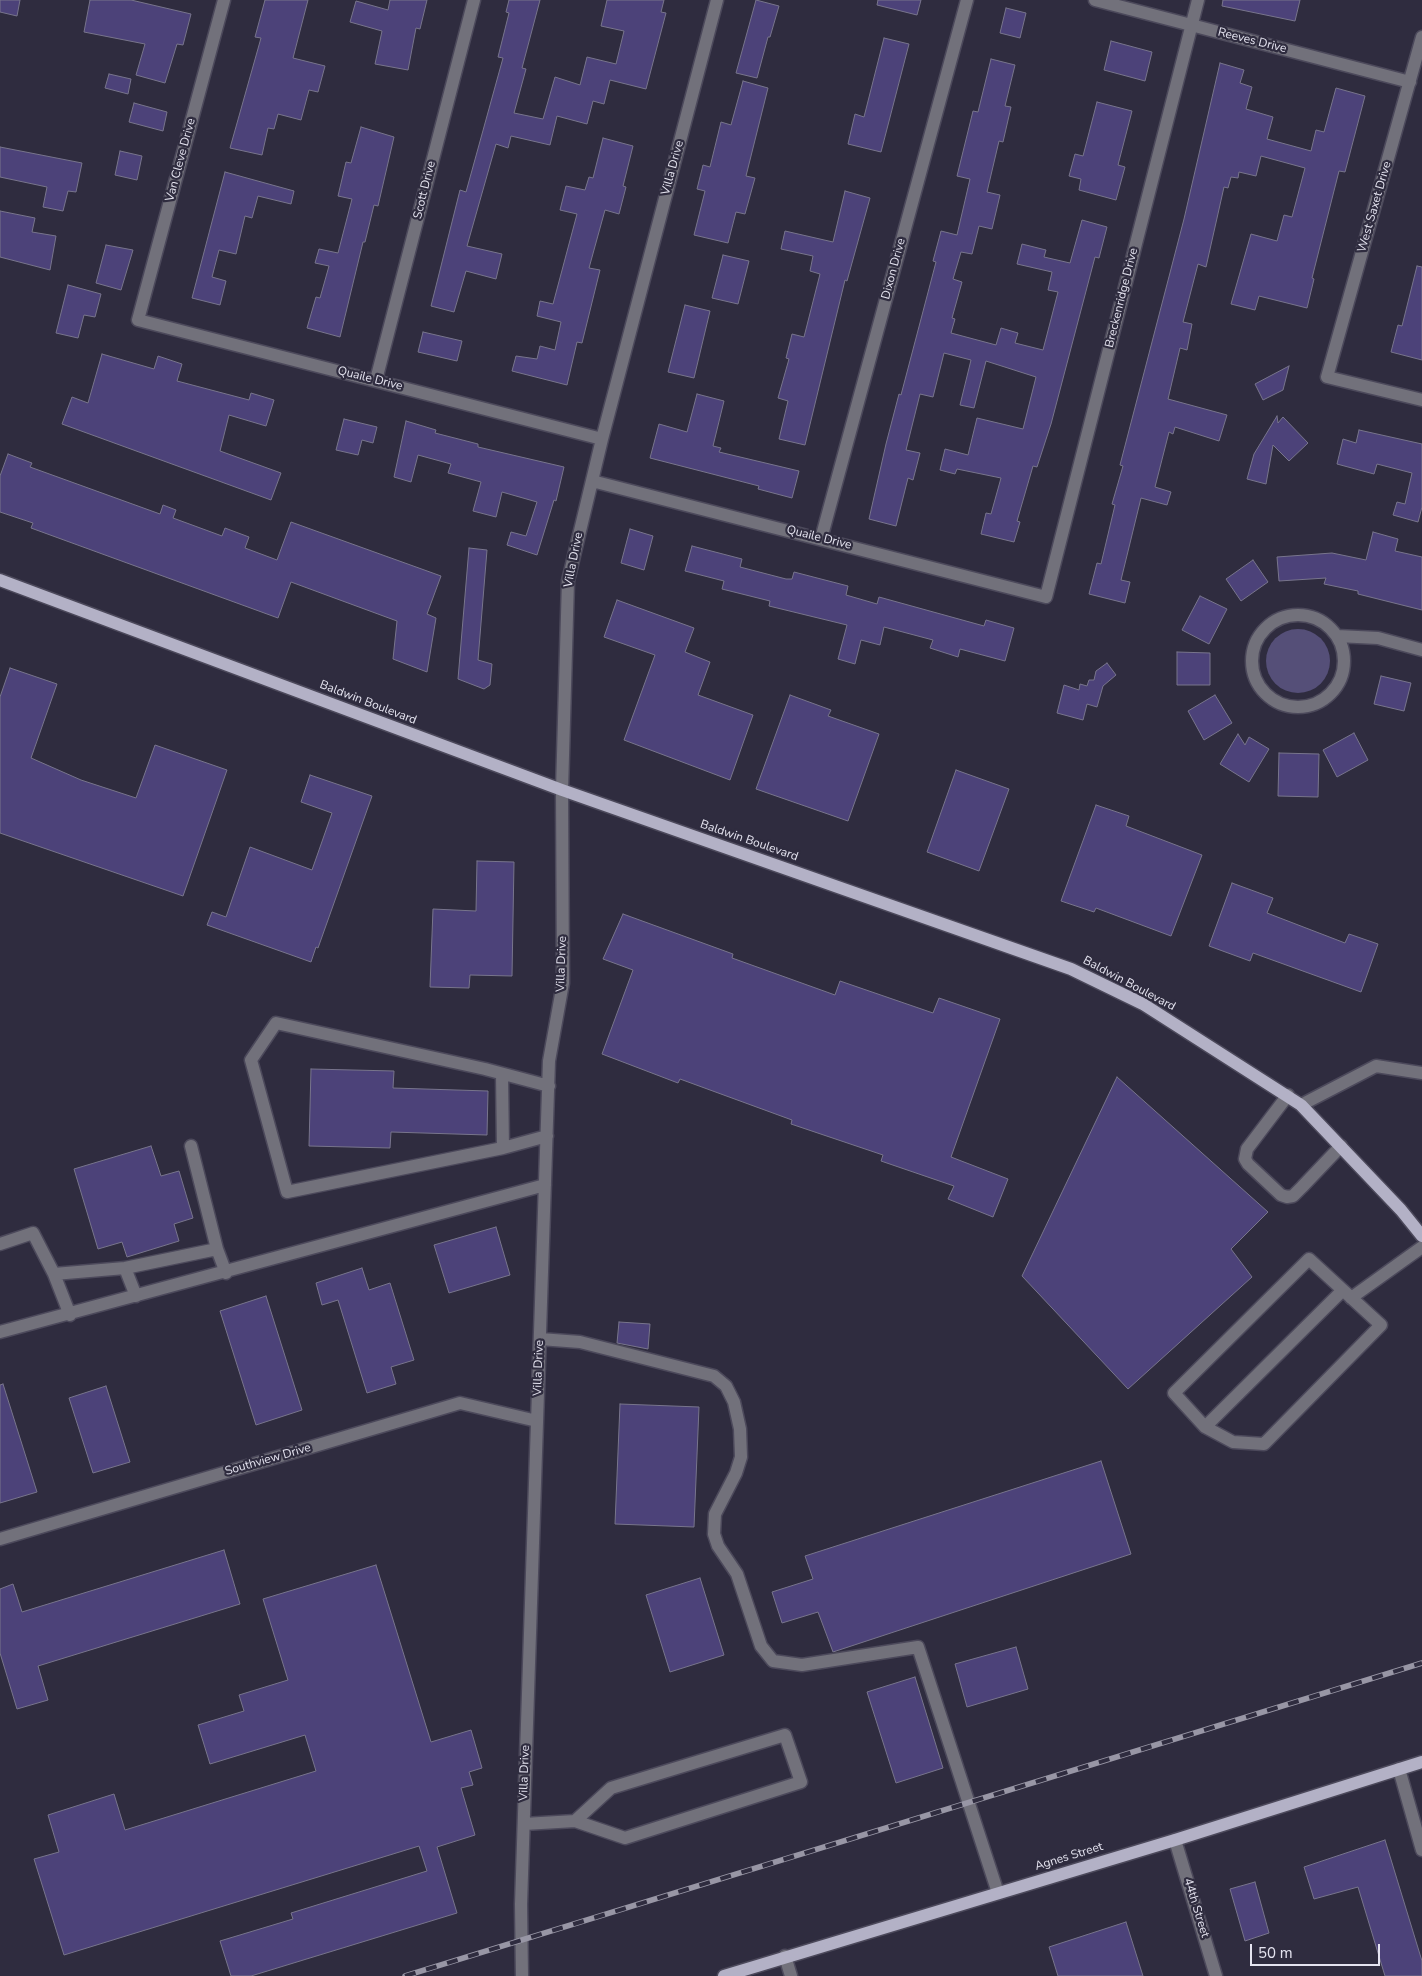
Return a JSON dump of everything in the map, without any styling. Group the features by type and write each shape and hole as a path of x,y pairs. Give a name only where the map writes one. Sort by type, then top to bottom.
{"main road":[{"name":"Baldwin Boulevard","path":"0,580 562,790 1071,969 1143,1004 1301,1104 1422,1236"},
{"name":"Agnes Street","path":"724,1976 785,1956 1175,1840 1422,1762"}],"street":[{"name":"Van Cleve Drive","path":"138,320 224,0"},
{"name":"Scott Drive","path":"376,380 474,0"},
{"name":"Villa Drive","path":"522,1976 520,1932 549,1061 563,984 562,790 568,581 602,438 717,0"},
{"name":"Dixon Drive","path":"821,539 967,0"},
{"name":"Reeves Drive","path":"1095,0 1410,82"},
{"name":"Breckenridge Drive","path":"1046,597 1198,0"},
{"name":"West Saxet Drive","path":"1422,37 1328,377 1422,400"},
{"name":"Quaile Drive","path":"138,320 602,438"},
{"name":"Quaile Drive","path":"592,481 1046,597"},
{"path":"1337,636 1344,654 1342,673 1334,690 1318,702 1300,707 1281,704 1265,694 1254,678 1252,659 1257,640 1269,626 1286,617 1306,616 1324,623 1337,636 1378,638 1422,650"},
{"path":"547,1136 503,1148 287,1192 251,1060 276,1023 485,1069 549,1086"},
{"path":"1301,1104 1376,1066 1422,1073"},
{"path":"502,1075 503,1148"},
{"path":"1288,1095 1247,1149 1245,1159 1248,1164 1281,1195 1293,1196 1341,1146"},
{"path":"191,1146 217,1249 226,1273"},
{"path":"0,1332 226,1273 545,1185"},
{"path":"0,1244 33,1233 54,1274 70,1315"},
{"path":"1205,1427 1347,1294 1422,1247"},
{"path":"54,1274 125,1268 217,1249"},
{"path":"1310,1259 1381,1325 1264,1444 1233,1442 1205,1427 1174,1393 1310,1259"},
{"path":"125,1268 136,1296"},
{"path":"540,1339 580,1342 704,1373 714,1376 726,1386 734,1402 740,1429 741,1457 736,1473 715,1514 714,1534 718,1546 737,1574 761,1646 773,1661 802,1664 918,1648 998,1893"},
{"name":"Southview Drive","path":"0,1539 460,1403 537,1421"},
{"path":"524,1824 575,1821 625,1838 801,1782 784,1735 611,1788 575,1821"},
{"path":"1399,1769 1422,1850"},
{"name":"44th Street","path":"1175,1840 1216,1976"},
{"path":"785,1956 791,1976"}],"shaded area":[{"path":"1298,629 1316,635 1324,643 1330,661 1324,679 1316,687 1298,693 1280,687 1272,679 1266,661 1272,643 1280,635"}],"building":[{"path":"0,0 20,0 17,16 0,12"},
{"path":"90,0 131,0 191,14 183,45 177,44 165,83 136,75 145,44 84,32"},
{"path":"265,0 308,0 293,58 325,66 318,92 309,90 301,120 278,114 274,129 268,128 262,155 230,148 261,38 255,37"},
{"path":"390,0 427,0 420,29 416,28 408,70 375,64 382,31 350,22 356,1 388,10"},
{"path":"509,0 540,0 522,68 526,69 514,113 543,119 555,77 580,85 587,57 616,64 624,31 601,26 607,0 664,0 661,12 666,13 646,89 610,80 604,104 593,101 587,124 557,116 550,145 511,136 508,148 496,144 467,246 502,254 496,279 466,271 454,312 431,306 460,190 466,192 503,58 498,57 509,13 506,12"},
{"path":"756,0 779,6 757,78 736,73"},
{"path":"878,0 921,0 917,15 877,5"},
{"path":"1223,0 1300,0 1295,21 1222,6"},
{"path":"1006,8 1026,13 1020,38 1000,33"},
{"path":"884,38 909,44 881,152 848,144 855,114 864,117"},
{"path":"1111,41 1152,52 1145,81 1104,70"},
{"path":"991,59 1015,65 1005,106 1011,107 1003,142 999,141 987,192 1000,195 992,229 979,226 972,254 961,252 953,279 962,282 952,318 955,319 951,333 996,345 1001,328 1018,333 1015,343 1043,350 1058,292 1048,290 1052,272 1017,264 1022,244 1046,250 1044,257 1070,263 1082,220 1107,227 1099,258 1095,257 1051,424 1037,467 1033,466 1017,521 1020,522 1014,542 981,534 986,513 991,514 1001,478 957,469 955,474 940,470 945,449 968,455 977,418 1023,429 1036,377 986,361 974,408 960,405 971,360 944,353 933,397 920,394 906,450 920,453 913,480 908,478 896,526 869,519 899,394 901,395 936,262 933,261 941,231 957,235 970,179 957,176 973,111 978,112"},
{"path":"1220,63 1244,70 1240,83 1252,87 1246,109 1273,117 1267,139 1311,151 1316,130 1324,132 1336,88 1365,96 1345,172 1339,171 1312,278 1314,279 1307,308 1259,296 1255,310 1231,304 1251,234 1277,241 1284,215 1292,217 1305,168 1261,156 1256,176 1239,172 1238,178 1231,177 1228,188 1224,187 1206,267 1198,264 1183,322 1192,324 1187,350 1180,348 1168,399 1227,415 1219,441 1175,427 1173,434 1169,432 1155,487 1171,492 1167,505 1141,498 1121,580 1130,582 1125,603 1089,594 1097,563 1101,564 1115,505 1112,504 1123,466 1120,465 1184,219"},
{"path":"109,74 131,79 128,94 105,88"},
{"path":"743,81 768,88 746,176 755,178 745,214 736,212 728,243 694,235 705,191 697,189 703,165 710,167 721,122 731,125"},
{"path":"1097,102 1132,111 1118,165 1125,167 1116,200 1079,190 1081,179 1069,176 1075,154 1083,156"},
{"path":"134,103 167,112 163,131 129,122"},
{"path":"361,127 394,137 378,206 374,205 365,242 363,242 340,337 307,328 316,297 320,298 329,266 315,263 319,249 338,253 352,199 338,196 346,162 351,163"},
{"path":"603,138 633,146 623,186 626,187 619,214 605,210 589,268 600,270 582,343 577,342 567,385 512,371 516,356 537,359 540,346 555,350 561,322 537,316 540,301 553,304 577,214 560,210 566,186 585,190 589,177 593,178"},
{"path":"0,147 82,163 76,192 68,191 63,211 43,207 47,187 0,177"},
{"path":"120,151 142,156 137,180 115,175"},
{"path":"225,172 294,191 291,204 258,196 252,218 245,216 236,254 219,250 212,277 226,281 220,305 192,298"},
{"path":"845,191 870,198 847,281 845,280 805,445 779,439 788,401 778,398 789,359 786,358 792,334 804,337 820,274 810,271 813,256 781,249 785,231 833,242"},
{"path":"0,211 35,218 32,232 56,236 50,270 0,257"},
{"path":"106,245 133,250 121,290 96,283"},
{"path":"723,255 749,261 738,304 712,298"},
{"path":"1417,266 1422,267 1422,360 1391,352 1398,325 1402,326"},
{"path":"68,285 101,294 95,317 84,315 78,338 56,333"},
{"path":"685,305 710,311 694,378 668,372"},
{"path":"423,332 462,341 457,361 418,352"},
{"path":"102,354 154,369 158,356 182,364 177,381 249,400 251,393 274,400 266,426 229,415 220,451 281,473 271,500 62,424 72,397 88,403"},
{"path":"1289,366 1283,390 1263,400 1255,384"},
{"path":"697,394 724,401 713,446 721,448 719,452 799,471 792,498 758,489 759,486 650,458 659,424 687,432"},
{"path":"1277,416 1278,423 1283,417 1308,443 1289,461 1273,445 1266,484 1247,479 1254,454"},
{"path":"344,419 377,427 373,443 362,440 358,455 336,450"},
{"path":"406,421 436,430 435,433 478,444 478,447 564,467 556,501 554,500 537,555 507,545 511,532 526,536 537,502 502,492 496,517 473,511 481,482 448,473 451,464 418,455 411,482 394,477"},
{"path":"1359,430 1422,444 1422,507 1418,522 1393,515 1397,502 1405,504 1412,473 1377,464 1374,474 1337,464 1343,439 1356,443"},
{"path":"8,454 32,463 30,467 160,514 163,505 176,510 173,518 222,536 225,528 249,537 245,548 277,560 291,522 441,576 427,614 436,618 427,672 393,659 397,621 291,582 278,618 31,528 33,523 0,512 0,476"},
{"path":"630,529 653,536 644,570 621,563"},
{"path":"1373,532 1398,539 1395,551 1422,557 1422,610 1358,594 1358,591 1324,584 1326,578 1279,581 1277,557 1332,553 1366,560"},
{"path":"692,546 742,559 740,567 786,579 792,579 794,572 848,586 846,595 877,604 879,597 984,626 986,620 1014,628 1005,661 960,649 958,657 930,648 933,640 884,627 880,645 861,640 855,664 838,659 847,625 769,606 770,601 722,589 724,581 685,571"},
{"path":"469,548 487,550 478,660 492,664 490,685 484,689 458,679"},
{"path":"1253,560 1268,582 1241,601 1226,579"},
{"path":"1200,596 1227,609 1209,644 1182,630"},
{"path":"617,600 694,628 685,652 710,662 698,695 753,715 730,780 624,740 655,655 604,637"},
{"path":"1177,652 1210,653 1210,685 1177,685"},
{"path":"1107,663 1116,675 1103,686 1097,707 1087,704 1083,720 1057,713 1064,685 1079,690 1080,684 1087,686 1089,680 1094,680 1096,671"},
{"path":"10,668 57,684 31,758 81,780 136,798 155,745 227,770 183,896 0,833 0,697"},
{"path":"1381,676 1411,683 1404,711 1374,704"},
{"path":"790,695 831,710 828,716 879,734 848,821 756,789"},
{"path":"1215,695 1232,723 1204,740 1188,711"},
{"path":"1354,733 1368,760 1337,777 1323,750"},
{"path":"1238,734 1245,745 1249,737 1269,749 1249,782 1220,764"},
{"path":"1279,753 1319,754 1318,797 1278,796"},
{"path":"956,770 1009,789 979,871 927,852"},
{"path":"310,775 372,796 318,948 316,947 311,962 207,925 212,912 226,917 250,847 312,870 332,813 301,802"},
{"path":"1096,805 1129,816 1126,826 1202,855 1171,936 1096,908 1094,912 1061,901"},
{"path":"477,861 514,862 512,976 470,975 469,988 430,987 433,909 476,911"},
{"path":"1232,883 1273,898 1267,913 1345,943 1349,934 1378,944 1361,992 1253,953 1250,961 1209,946"},
{"path":"623,914 733,954 732,958 835,995 840,981 933,1013 939,998 1000,1019 951,1157 1008,1179 993,1217 948,1199 954,1186 881,1161 883,1155 791,1124 792,1120 680,1079 678,1083 602,1054 633,970 603,959"},
{"path":"311,1069 394,1071 393,1088 488,1091 487,1135 391,1132 390,1148 309,1146"},
{"path":"1117,1077 1268,1212 1231,1249 1252,1277 1128,1389 1022,1276"},
{"path":"151,1146 161,1176 179,1171 193,1218 174,1224 179,1241 127,1257 122,1242 98,1249 74,1169"},
{"path":"496,1227 510,1275 449,1293 434,1245"},
{"path":"362,1268 369,1290 390,1283 414,1360 391,1367 396,1384 367,1393 338,1300 322,1305 316,1283"},
{"path":"266,1296 302,1410 256,1425 220,1311"},
{"path":"619,1322 650,1324 648,1349 617,1343"},
{"path":"3,1384 37,1492 0,1503 0,1385"},
{"path":"106,1386 130,1462 93,1473 69,1398"},
{"path":"620,1404 699,1407 694,1527 615,1524"},
{"path":"1101,1461 1131,1554 833,1652 818,1612 782,1623 772,1592 813,1579 805,1556"},
{"path":"224,1550 240,1604 38,1666 48,1700 17,1709 0,1653 0,1589 13,1584 22,1612"},
{"path":"376,1565 431,1742 471,1730 482,1768 469,1772 473,1785 461,1788 475,1835 437,1847 457,1913 251,1976 231,1976 220,1941 293,1919 291,1913 427,1871 419,1846 64,1955 34,1859 59,1852 48,1815 114,1794 125,1830 316,1771 305,1735 210,1764 198,1725 244,1711 239,1695 288,1680 263,1599"},
{"path":"700,1578 724,1655 670,1672 646,1595"},
{"path":"1016,1647 1028,1689 967,1707 955,1664"},
{"path":"915,1677 943,1768 896,1783 867,1692"},
{"path":"1385,1840 1422,1961 1422,1976 1385,1976 1358,1887 1314,1899 1304,1867"},
{"path":"1255,1882 1269,1933 1245,1941 1230,1889"},
{"path":"1126,1922 1143,1976 1058,1976 1049,1947"}],"railway":[{"path":"405,1976 1422,1663"}]}
